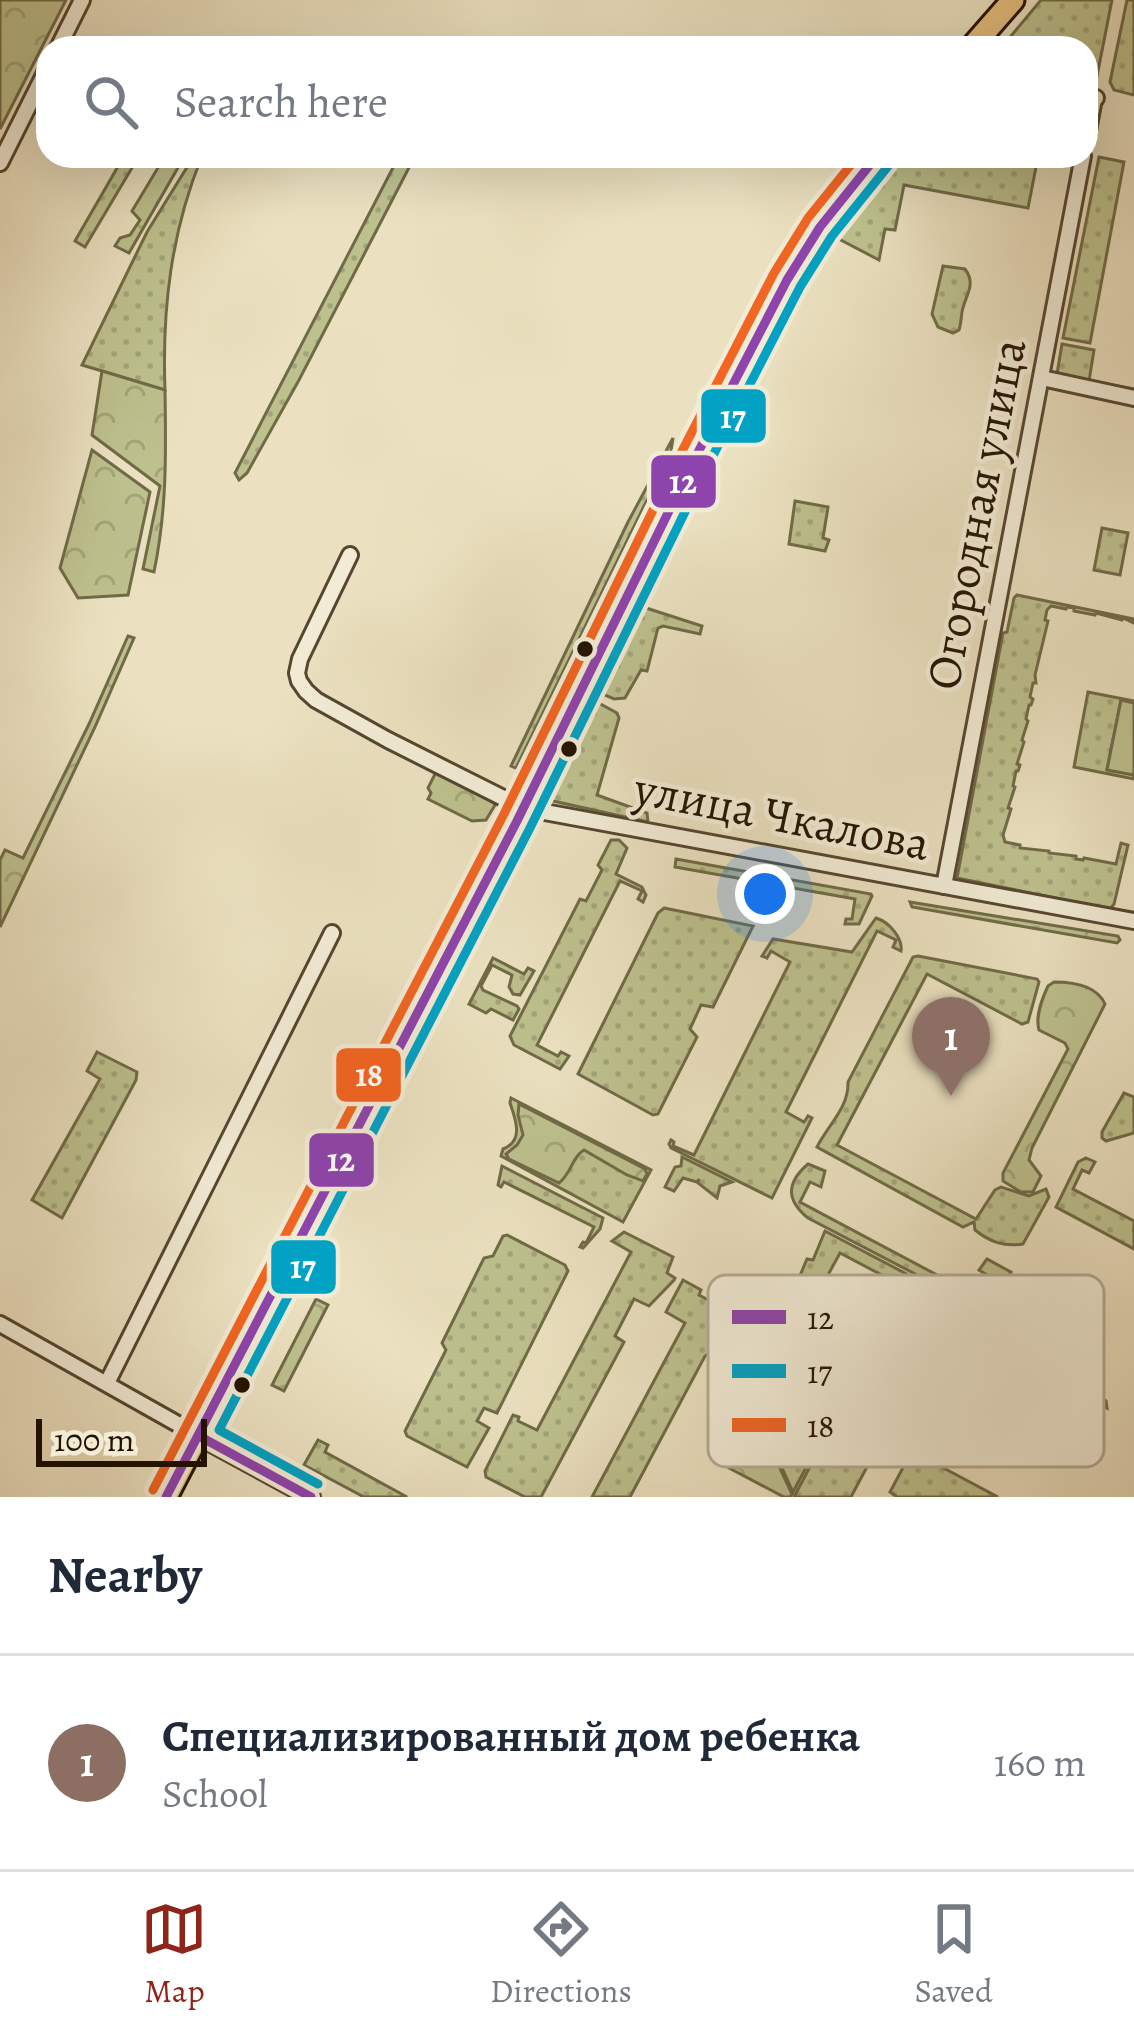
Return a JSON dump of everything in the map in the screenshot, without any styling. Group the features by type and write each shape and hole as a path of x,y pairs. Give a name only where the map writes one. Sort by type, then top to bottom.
{"main road":[{"path":"981,36 1012,0"},
{"path":"166,1497 524,808 788,280 820,227 867,168"}],"street":[{"path":"64,36 82,0"},
{"path":"0,163 36,92"},
{"name":"Огородная улица","path":"944,886 1081,168"},
{"path":"1042,378 1134,398"},
{"name":"улица Чкалова","path":"350,555 300,659 297,673 305,692 524,808 1134,922"},
{"path":"107,1383 332,933"},
{"path":"0,1324 310,1497"}],"green space":[{"path":"0,0 66,0 48,36 36,36 36,59 0,129"},
{"path":"1041,0 1112,0 1098,71 1098,36 1011,36"},
{"path":"1127,0 1134,0 1134,95 1114,90 1110,82"},
{"path":"1099,157 1124,162 1090,343 1063,338"},
{"path":"117,168 132,168 85,247 75,241"},
{"path":"158,168 178,168 129,253 115,246 140,220 132,211"},
{"path":"187,168 197,168 171,271 165,390 82,365 147,232"},
{"path":"393,168 409,168 247,473 239,480 235,473"},
{"path":"895,168 1036,168 1028,208 904,185 895,230 885,229 879,260 837,238"},
{"path":"943,266 965,269 970,280 959,330 953,333 938,327 932,314"},
{"path":"1062,344 1094,350 1089,381 1134,389 1134,393 1057,374"},
{"path":"102,371 165,390 163,504 154,572 143,569 160,486 92,435"},
{"path":"673,438 671,451 516,768 511,766 628,522"},
{"path":"92,450 150,492 128,595 78,598 60,568"},
{"path":"795,501 828,507 825,551 789,544"},
{"path":"1102,528 1128,533 1120,575 1094,570"},
{"path":"1017,595 1134,619 1134,623 1067,607 1047,610 1003,835 1005,842 1020,848 1116,864 1121,843 1128,845 1110,909 957,878 1003,633"},
{"path":"643,607 702,626 700,634 658,628 647,671 641,670 625,698 614,699 600,693"},
{"path":"128,636 134,638 95,727 0,927 0,860 5,850 23,858"},
{"path":"1088,692 1134,701 1121,700 1107,769 1134,775 1134,779 1074,767"},
{"path":"1121,700 1134,703 1134,775 1107,770"},
{"path":"595,701 619,718 597,795 647,813 648,822 549,798"},
{"path":"437,770 489,795 495,805 486,820 472,821 428,799"},
{"path":"611,840 627,848 616,874 642,887 646,895 643,902 638,899 642,891 620,881 537,1045 569,1056 560,1069 514,1045 510,1036 580,899 586,901 602,870 598,865"},
{"path":"676,859 872,896 859,924 845,924 852,919 855,899 675,867"},
{"path":"910,902 1118,936 1120,940 912,907"},
{"path":"664,908 753,926 713,1007 701,1005 690,1029 697,1037 658,1114 653,1115 578,1074"},
{"path":"876,918 894,931 901,951 893,947 896,940 877,931 786,1112 804,1122 812,1118 772,1198 671,1148 671,1140 673,1146 694,1155 790,962 771,951 767,958 762,956 773,939 852,952"},
{"path":"913,957 1037,979 1028,1022 1022,1024 927,974 837,1145 976,1219 1001,1187 1029,1196 1046,1189 1049,1197 1023,1244 992,1240 975,1230 974,1222 963,1227 817,1147 841,1108 848,1082"},
{"path":"493,958 524,974 528,968 534,971 520,995 509,987 512,975 492,965 481,986 517,1006 513,1020 469,1004"},
{"path":"1054,982 1084,986 1105,1004 1032,1148 1029,1160 1041,1176 1033,1192 1021,1192 1003,1181 1003,1173 1068,1049 1039,1030 1041,1002"},
{"path":"97,1052 137,1072 136,1080 62,1218 32,1200 100,1079 87,1071"},
{"path":"1124,1093 1134,1097 1134,1133 1106,1141 1102,1132"},
{"path":"511,1098 651,1170 623,1222 501,1156 516,1135"},
{"path":"519,1104 645,1169 643,1181 584,1150 559,1183 509,1159 506,1154 523,1135"},
{"path":"682,1157 732,1182 720,1186 717,1198 699,1179 683,1178 674,1191 665,1187"},
{"path":"1086,1158 1095,1162 1089,1173 1082,1170 1073,1189 1134,1221 1134,1249 1056,1207 1078,1162"},
{"path":"808,1164 825,1171 821,1187 810,1182 800,1202 937,1275 917,1275 808,1218 793,1198 796,1178"},
{"path":"502,1166 603,1218 600,1229 580,1247 594,1227 504,1182 501,1187"},
{"path":"825,1231 909,1275 882,1275 840,1253 828,1275 800,1275 807,1259 813,1260"},
{"path":"624,1232 673,1257 667,1273 675,1278 649,1306 634,1299 615,1336 624,1342 541,1497 525,1497 486,1477 485,1471 513,1415 537,1430 631,1252 612,1241"},
{"path":"507,1235 565,1265 568,1271 497,1413 484,1408 477,1421 489,1428 467,1467 405,1431 446,1350 442,1343 484,1258 493,1256"},
{"path":"987,1259 1011,1272 987,1275 979,1270"},
{"path":"683,1280 701,1290 699,1295 708,1300 708,1354 630,1497 592,1497 685,1323 666,1312"},
{"path":"316,1299 328,1305 284,1391 272,1385"},
{"path":"318,1440 328,1445 325,1452 407,1497 364,1497 304,1465"},
{"path":"727,1467 779,1467 792,1494 784,1497"},
{"path":"782,1467 806,1467 793,1492"},
{"path":"810,1467 867,1467 851,1497 794,1497"},
{"path":"903,1467 942,1467 998,1497 897,1497 890,1492"}],"transit line":[{"name":"18","path":"153,1490 504,814 774,273 808,218 848,168"},
{"name":"12","path":"166,1497 517,821 787,280 820,227 867,168"},
{"name":"17","path":"318,1484 219,1430 530,828 800,287 832,236 887,168"},
{"name":"12","path":"199,1436 311,1497"}],"place":[{"name":"Специализированный дом ребенка","path":"951,1096"}]}
